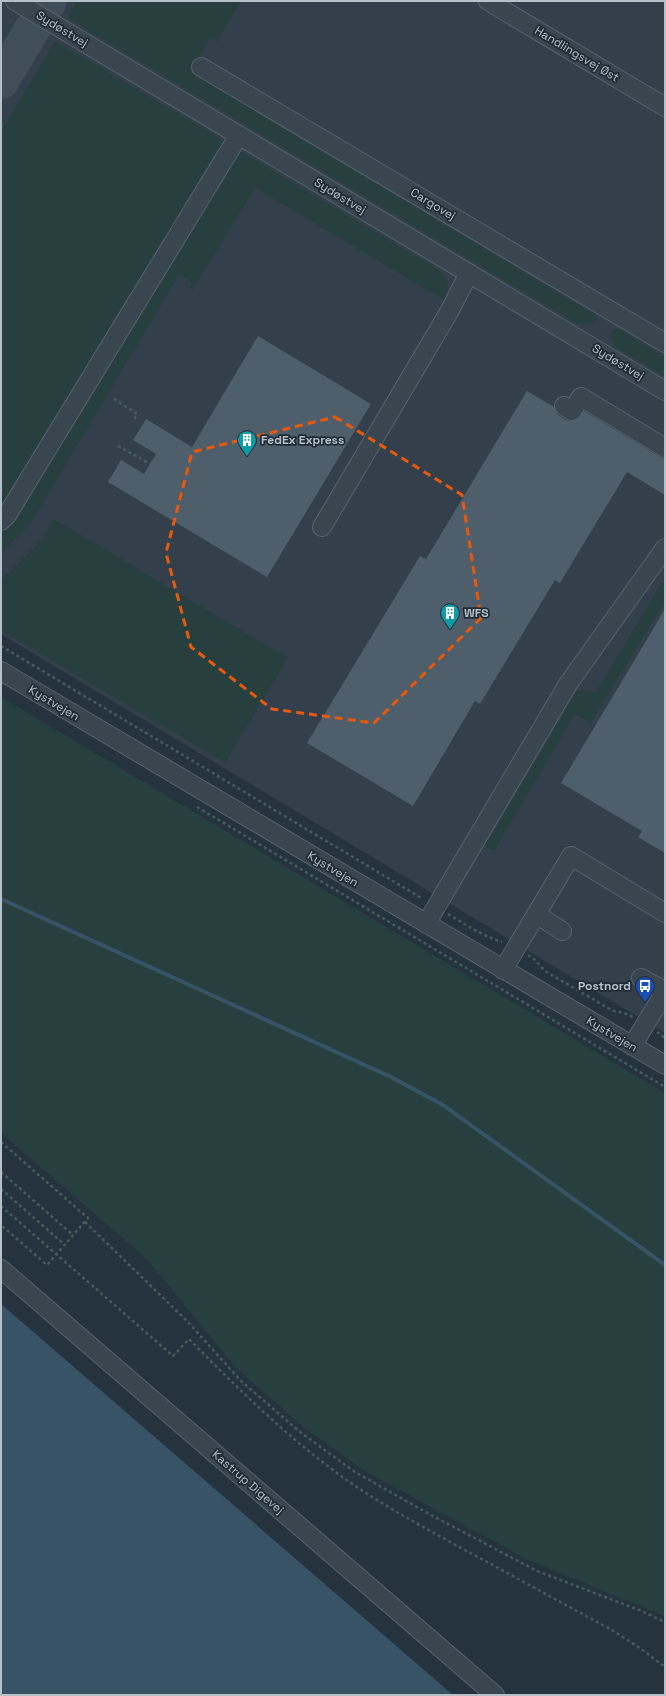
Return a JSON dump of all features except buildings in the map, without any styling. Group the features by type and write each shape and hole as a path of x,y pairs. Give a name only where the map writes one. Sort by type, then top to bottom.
{"street":[{"name":"Sydøstvej","path":"15,1 665,391"},
{"name":"Handlingsvej Øst","path":"488,1 665,107"},
{"name":"Cargovej","path":"201,66 665,342"},
{"path":"1,521 7,515 239,135"},
{"path":"322,527 449,312 469,273"},
{"path":"564,406 572,411 581,397 665,448"},
{"path":"426,924 568,684 665,548"},
{"name":"Kystvejen","path":"1,671 665,1065"},
{"path":"503,970 571,856 665,913"},
{"path":"536,914 562,931"},
{"path":"632,1046 665,992 641,978"},
{"name":"Kastrup Digevej","path":"1,1269 495,1695"}],"path":[{"path":"114,399 137,414 134,420"},
{"path":"118,446 150,464"},
{"path":"1,646 476,931 516,948 534,959 545,971 613,1012 624,1013 646,1025 665,1038"},
{"path":"192,804 665,1087"},
{"path":"1,1142 88,1218 47,1265 1,1225"},
{"path":"1,1172 73,1235"},
{"path":"1,1189 65,1245"},
{"path":"1,1206 173,1356 190,1339 267,1415 325,1464 358,1487 410,1521 612,1630 640,1648 665,1668"},
{"path":"85,1222 186,1320 241,1381 300,1432 355,1472 431,1515 537,1571 639,1610 665,1622"}],"highlighted area":[{"path":"335,417 462,495 481,618 374,723 272,709 191,647 166,553 192,452"}],"shaded area":[{"path":"1,1 665,1 665,1033 1,634"},
{"path":"1,1304 453,1695 1,1695"}],"green space":[{"path":"77,1 241,1 217,42 210,38 191,72 595,315 596,319 592,323 579,325 67,18"},
{"path":"55,41 225,141 1,513 1,131"},
{"path":"237,149 439,270 448,282 446,301 255,188 192,291 190,287 192,282 179,275 31,523 1,554 1,527"},
{"path":"617,328 665,357 665,377 616,347 609,334"},
{"path":"54,519 288,658 225,763 1,631 1,580 43,538"},
{"path":"665,577 665,602 590,723 575,714 494,851 485,846 577,691 583,689 596,692"},
{"path":"1,697 665,1093 665,1616 528,1560 363,1470 305,1428 236,1368 147,1259 1,1133"}],"waterway":[{"path":"1,899 391,1077 443,1105 665,1265"}],"taxiway":[{"path":"1,81 49,1"}],"place":[{"name":"FedEx Express","path":"247,457"},
{"name":"WFS","path":"450,630"},
{"name":"Postnord","path":"645,1003"}]}
